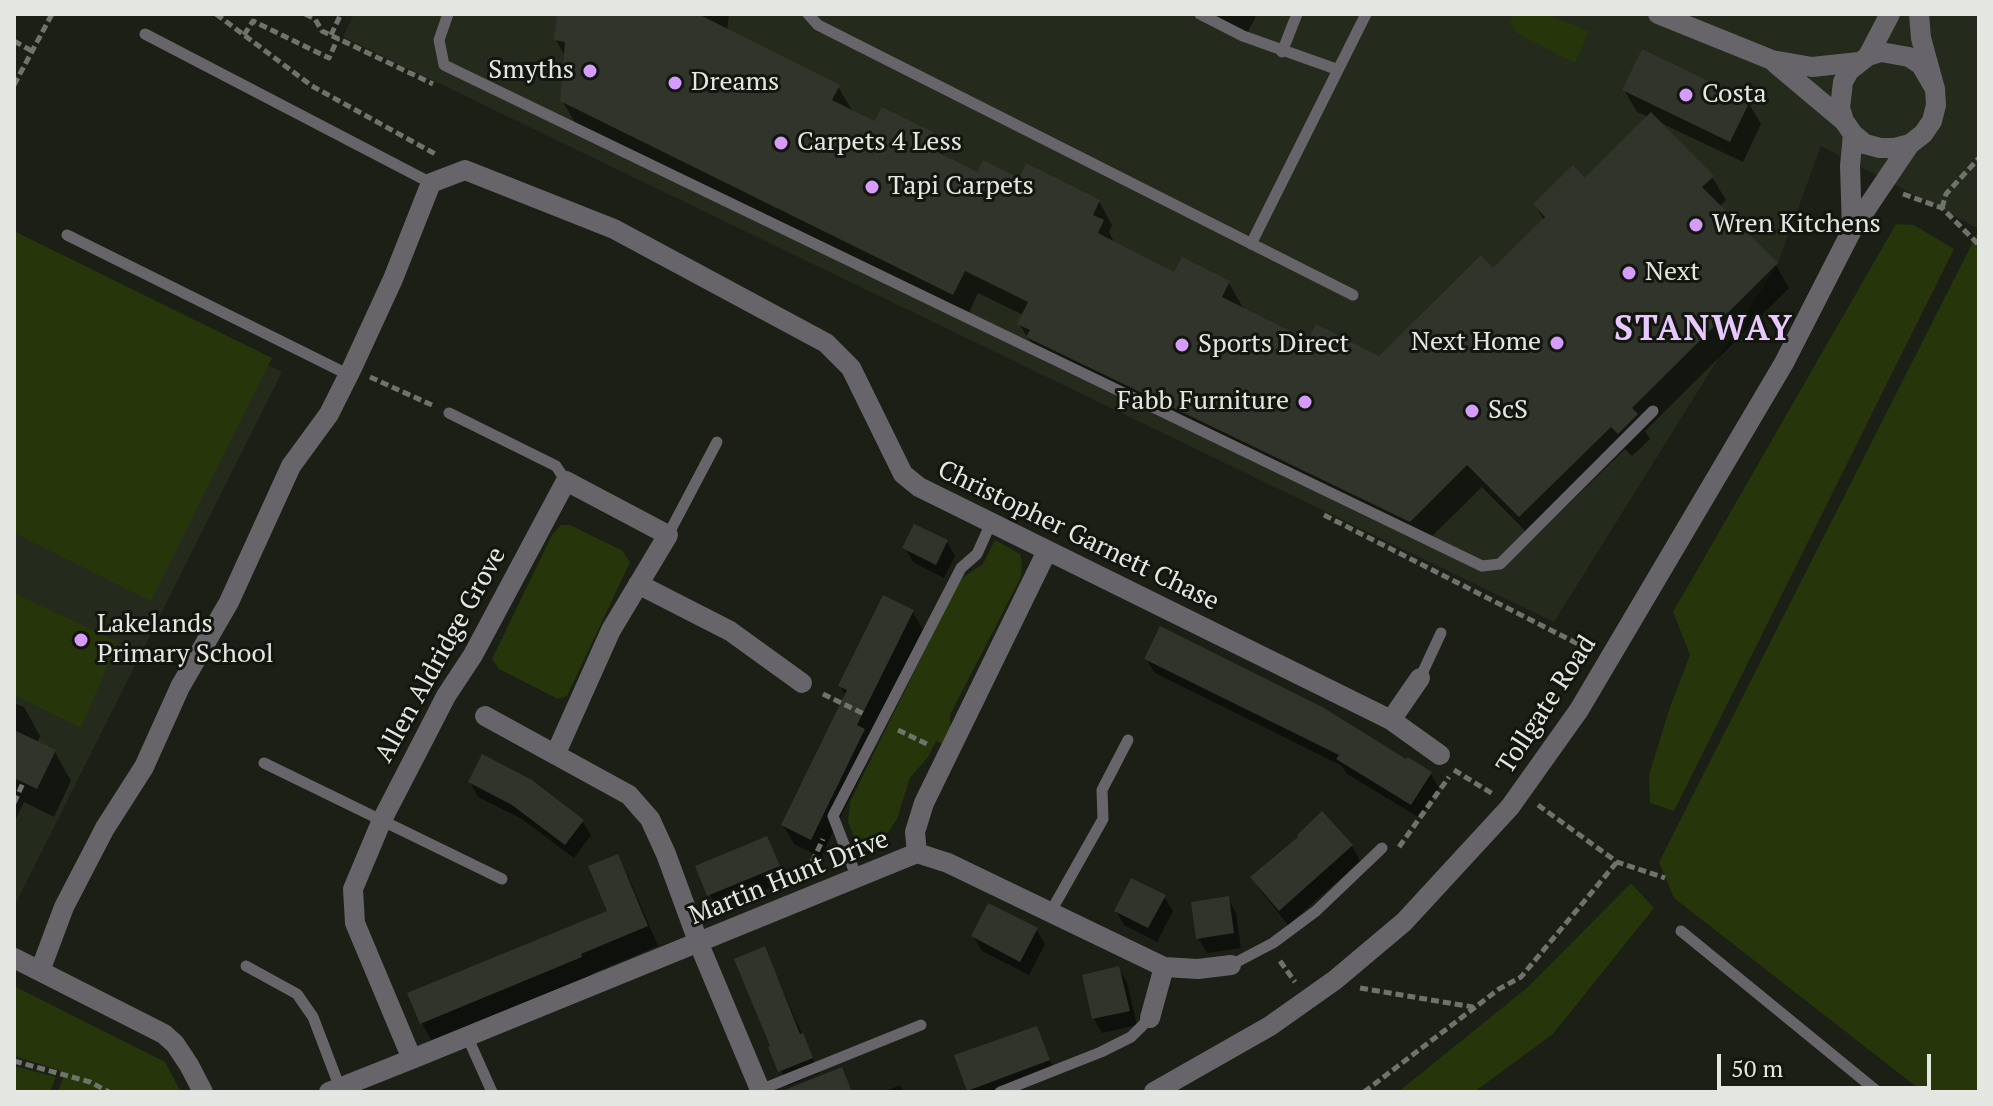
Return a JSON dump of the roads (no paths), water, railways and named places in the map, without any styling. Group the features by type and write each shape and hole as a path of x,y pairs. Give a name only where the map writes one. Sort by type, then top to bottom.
{"street":[{"path":"1658,14 1772,60 1812,67 1863,59 1881,52 1909,57 1921,65 1935,89"},
{"name":"Tollgate Road","path":"1852,230 1848,127 1840,108 1843,82 1863,59 1890,14"},
{"name":"Tollgate Road","path":"1154,1092 1270,1026 1330,983 1404,922 1455,869 1521,792 1579,710 1702,504 1784,363 1852,230 1910,144 1923,134 1932,121 1936,105 1935,89 1921,38 1919,14"},
{"path":"1772,60 1865,144 1880,148 1910,144"},
{"name":"Christopher Garnett Chase","path":"431,183 465,170 614,229 826,343 851,368 903,474 919,487 1391,720 1440,755"},
{"path":"40,971 64,907 105,828 144,767 180,687 229,602 291,466 329,414 350,372 393,279 431,183"},
{"path":"556,753 611,630 668,535 566,481"},
{"name":"Allen Aldridge Grove","path":"412,1059 355,923 353,889 382,820 446,696 473,655 566,481"},
{"path":"917,853 915,832 924,803 1047,551"},
{"path":"638,584 730,631 802,683"},
{"path":"1391,720 1420,678"},
{"path":"485,716 629,795 650,819 761,1091"},
{"name":"Martin Hunt Drive","path":"334,1090 917,853 948,863 1164,967 1198,969 1231,965"},
{"path":"14,958 164,1034 175,1044 203,1092"},
{"path":"1150,1018 1164,967"}],"lane":[{"path":"448,14 439,40 444,65 1482,566 1500,564 1653,411"},
{"path":"808,14 818,25 1353,295"},
{"path":"1200,14 1282,52 1336,69"},
{"path":"1282,52 1297,14"},
{"path":"1251,244 1366,14"},
{"path":"145,34 431,183"},
{"path":"67,235 350,372"},
{"path":"449,413 556,466 566,481"},
{"path":"668,535 717,442"},
{"path":"857,878 833,816 961,568 977,554 991,523"},
{"path":"1420,678 1441,633"},
{"path":"1050,913 1103,819 1102,790 1128,740"},
{"path":"264,763 502,879"},
{"path":"1231,965 1273,943 1316,911 1382,848"},
{"path":"1681,931 1878,1092"},
{"path":"246,966 297,994 313,1017 334,1090"},
{"path":"1000,1092 1101,1052 1131,1037 1150,1018"},
{"path":"761,1091 921,1025"},
{"path":"467,1036 492,1092"}],"place":[{"name":"Smyths","path":"590,71"},
{"name":"Dreams","path":"675,83"},
{"name":"Costa","path":"1686,95"},
{"name":"Carpets 4 Less","path":"781,143"},
{"name":"Tapi Carpets","path":"872,187"},
{"name":"Wren Kitchens","path":"1696,225"},
{"name":"Next","path":"1629,273"},
{"name":"Next Home","path":"1557,343"},
{"name":"Sports Direct","path":"1182,345"},
{"name":"Fabb Furniture","path":"1305,402"},
{"name":"ScS","path":"1472,411"},
{"name":"Lakelands Primary School","path":"81,640"}],"district":[{"name":"STANWAY","path":"1704,330"}]}
